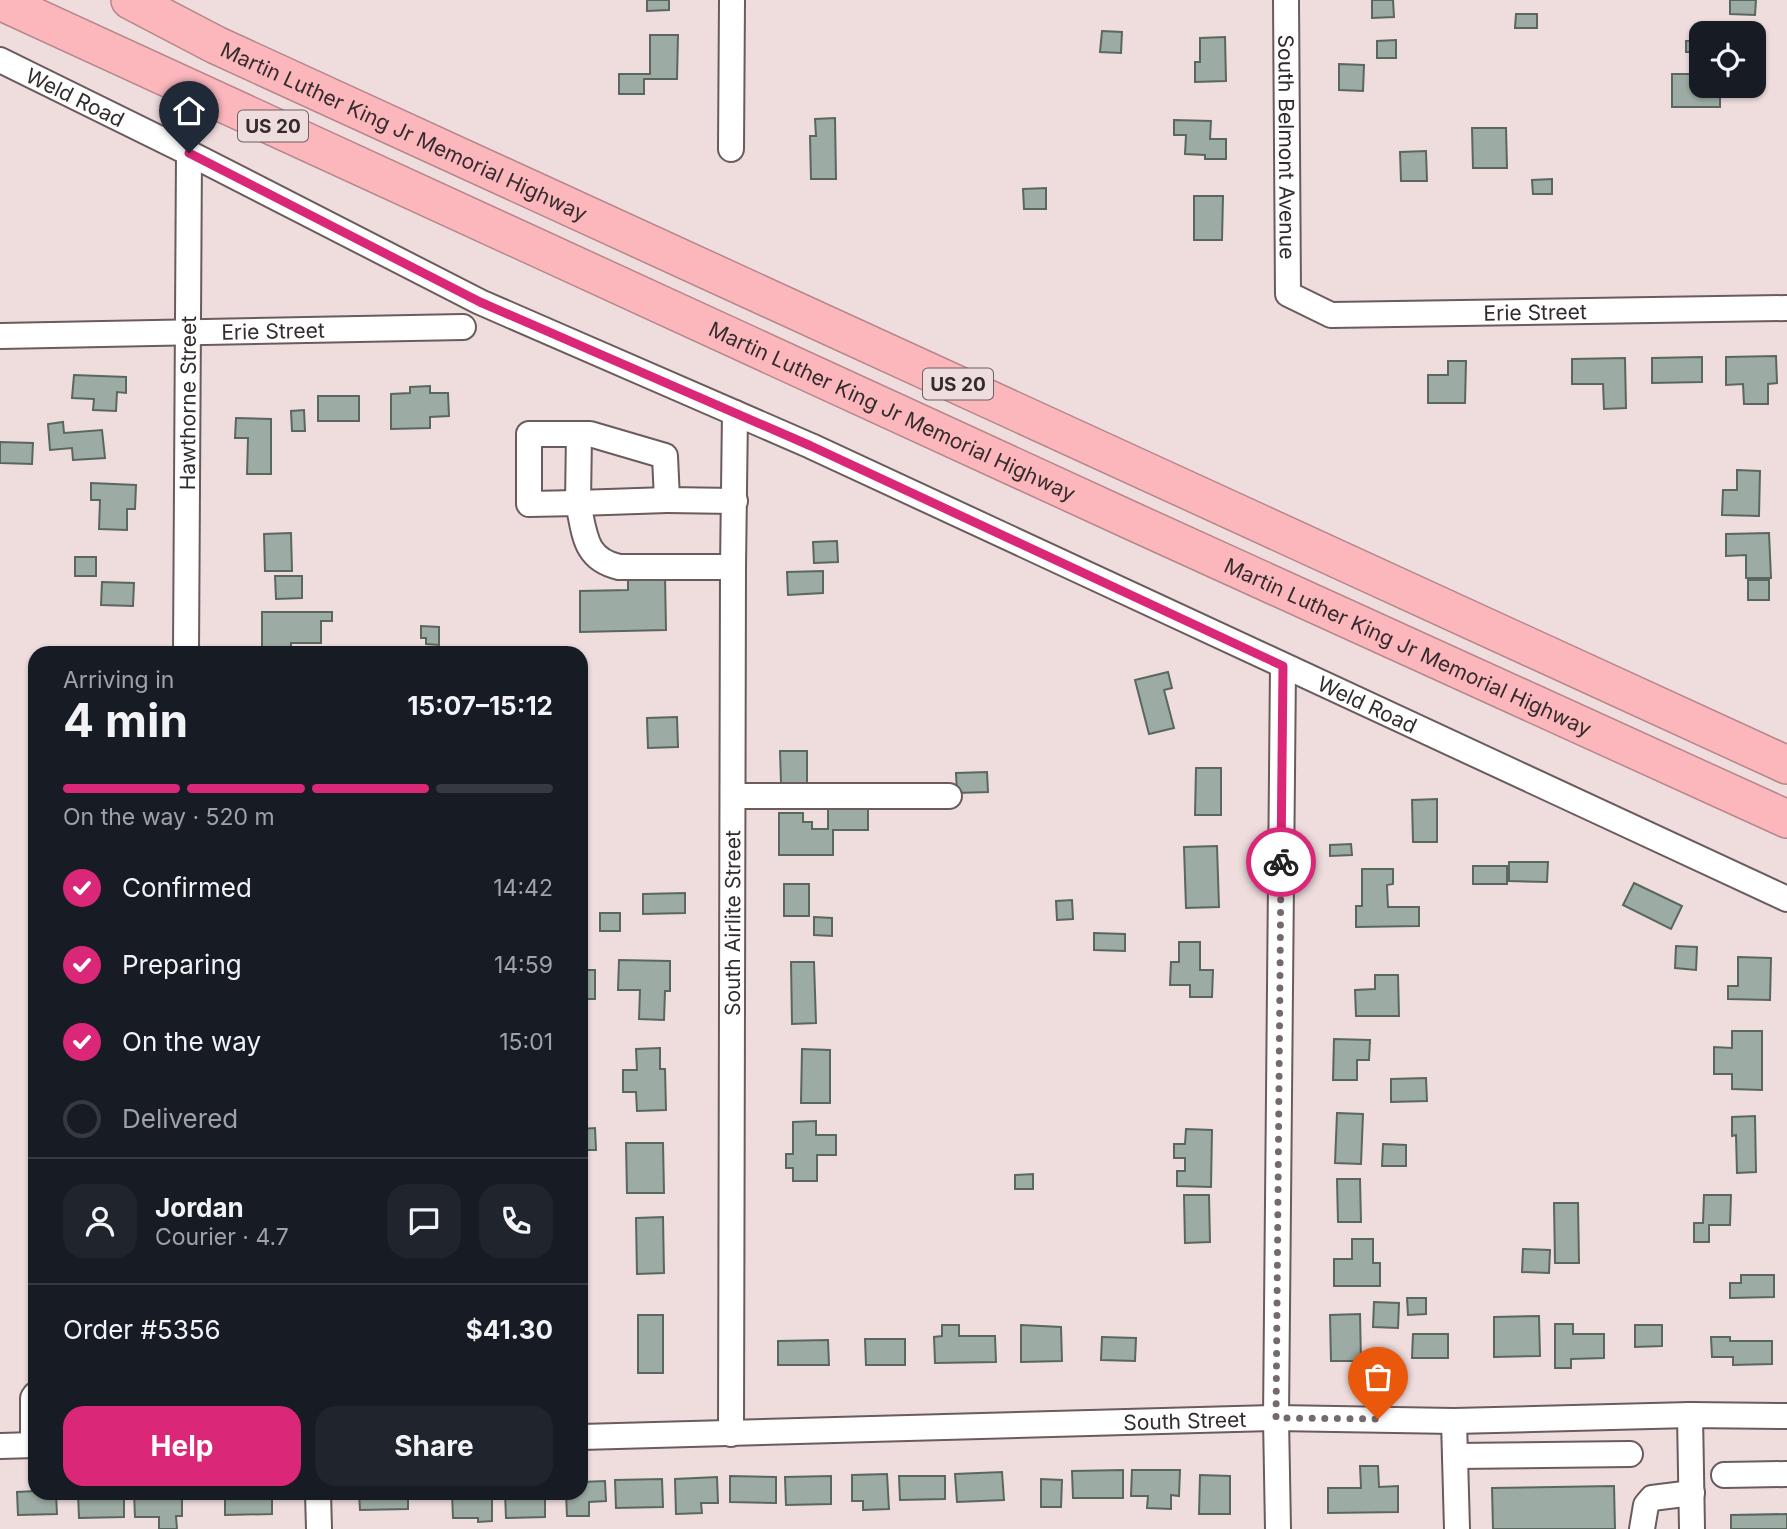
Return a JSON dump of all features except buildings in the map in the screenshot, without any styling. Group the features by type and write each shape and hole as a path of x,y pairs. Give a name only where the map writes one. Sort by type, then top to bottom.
{"highway":[{"name":"Martin Luther King Jr Memorial Highway","path":"130,0 241,57 1787,765"},
{"name":"Martin Luther King Jr Memorial Highway","path":"0,1 1787,819"}],"street":[{"path":"731,149 732,0"},
{"name":"South Belmont Avenue","path":"1286,0 1288,294"},
{"name":"Weld Road","path":"0,60 480,302 735,413 1787,899"},
{"name":"Hawthorne Street","path":"186,646 189,153"},
{"name":"Erie Street","path":"1288,294 1331,314 1787,308"},
{"name":"Erie Street","path":"0,337 463,327"},
{"name":"South Airlite Street","path":"731,1434 735,413"},
{"path":"667,500 665,456 590,434 529,434 529,504 735,501"},
{"path":"579,434 578,503 589,547 595,556 605,564 619,567 733,566"},
{"path":"1278,1529 1276,1418 1283,666"},
{"path":"734,796 949,796"},
{"path":"1690,1415 1692,1529"},
{"name":"South Street","path":"588,1437 1276,1418 1454,1421 1690,1415 1787,1416"},
{"path":"1454,1421 1457,1529"},
{"path":"0,1446 28,1445"},
{"path":"1455,1456 1630,1454"},
{"path":"1724,1475 1787,1474"},
{"path":"1642,1529 1646,1506 1652,1498 1692,1493"},
{"path":"318,1500 319,1529"}],"way so far":[{"path":"1281,862 1276,1418 1378,1419"}],"route":[{"path":"189,153 480,302 811,446 1283,666 1281,862"}]}
